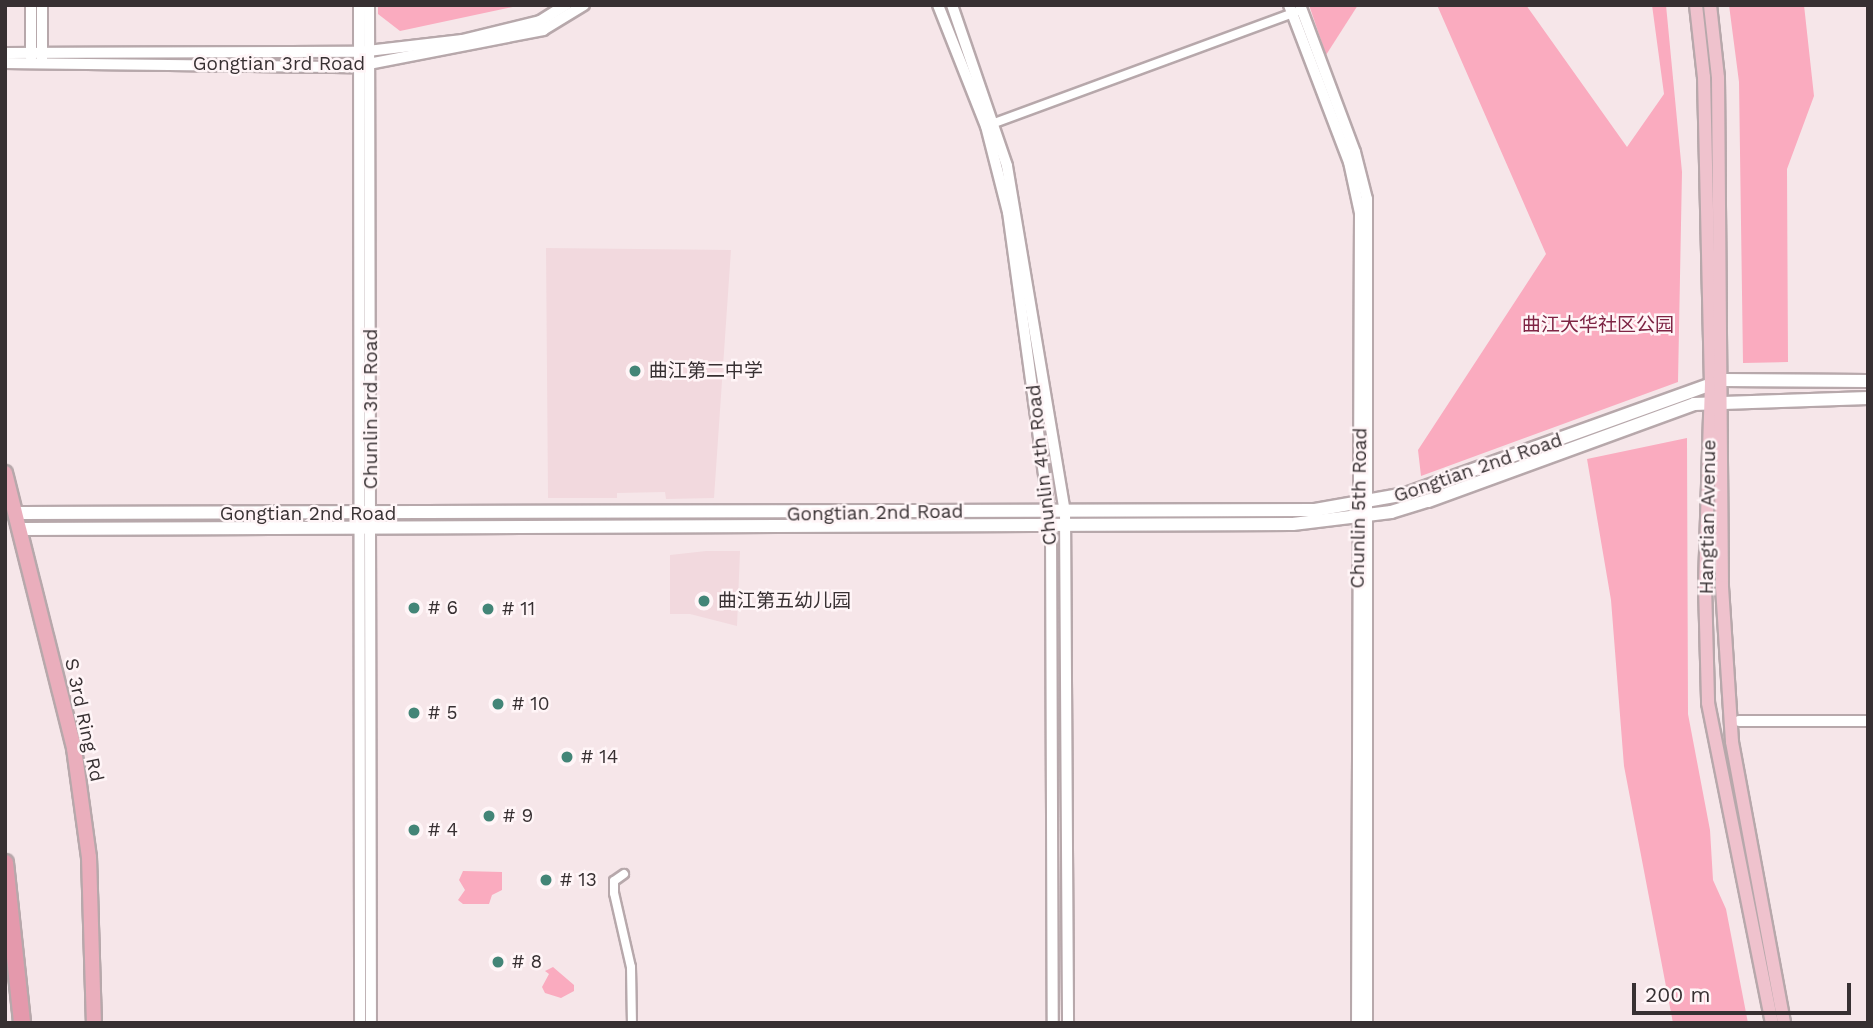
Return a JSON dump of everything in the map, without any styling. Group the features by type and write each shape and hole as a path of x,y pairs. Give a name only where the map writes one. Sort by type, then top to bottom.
{"highway":[{"name":"S 3rd Ring Rd","path":"5,473 18,513 75,748 89,857 94,1023"},
{"path":"5,863 22,1023"}],"main road":[{"name":"Hangtian Avenue","path":"1696,5 1704,77 1717,382"},
{"name":"Hangtian Avenue","path":"1710,5 1718,78 1717,400 1722,587 1732,742 1784,1023"},
{"path":"1717,382 1868,381"},
{"name":"Gongtian 2nd Road","path":"18,513 1363,510 1717,382"},
{"name":"Gongtian 2nd Road","path":"21,529 366,530 1293,524 1428,501 1717,400 1868,398"},
{"name":"Hangtian Avenue","path":"1717,400 1708,703 1772,1023"}],"street":[{"path":"31,5 36,58"},
{"path":"36,58 42,5"},
{"name":"Chunlin 3rd Road","path":"359,5 364,51 371,1023"},
{"name":"Chunlin 3rd Road","path":"364,51 369,5"},
{"name":"Gongtian 3rd Road","path":"5,63 36,58 364,51 462,40 540,21 566,5"},
{"name":"Gongtian 3rd Road","path":"5,53 36,58 364,65 543,30 584,5"},
{"name":"Chunlin 4th Road","path":"938,5 991,124 1022,293 1051,525 1053,1023"},
{"name":"Chunlin 4th Road","path":"952,5 991,124 1031,291 1065,511 1068,1023"},
{"path":"991,124 1296,9"},
{"name":"Chunlin 5th Road","path":"1296,9 1354,152 1367,199 1357,1023"},
{"name":"Chunlin 5th Road","path":"1363,510 1367,1023"},
{"name":"Chunlin 3rd Road","path":"360,1023 366,530"},
{"path":"1739,720 1868,721"},
{"path":"624,874 614,881 614,893 631,967 632,1023"}],"shaded area":[{"name":"曲江第二中学","path":"546,248 731,250 714,498 666,499 665,492 617,493 617,498 548,498"},
{"name":"曲江第五幼儿园","path":"740,551 737,626 690,614 670,614 670,555"}],"green space":[{"path":"378,5 522,5 400,31 378,14"},
{"path":"1309,5 1358,5 1326,55"},
{"name":"曲江大华社区公园","path":"1437,5 1526,5 1627,147 1664,94 1652,5 1666,5 1682,172 1678,382 1421,476 1418,450 1546,254"},
{"path":"1729,5 1804,5 1814,96 1787,169 1788,362 1743,363 1739,82"},
{"path":"1687,438 1688,714 1710,830 1713,880 1726,909 1748,1023 1673,1023 1624,766 1611,600 1587,459"},
{"path":"463,871 502,872 502,890 492,895 489,904 463,904 458,900 465,890 459,880"},
{"path":"553,967 574,985 574,991 561,998 545,993 542,987 549,974 545,971"}],"place":[{"name":"曲江第二中学","path":"635,371"},
{"name":"曲江第五幼儿园","path":"704,601"},
{"name":"# 6","path":"414,608"},
{"name":"# 11","path":"488,609"},
{"name":"# 10","path":"498,704"},
{"name":"# 5","path":"414,713"},
{"name":"# 14","path":"567,757"},
{"name":"# 9","path":"489,816"},
{"name":"# 4","path":"414,830"},
{"name":"# 13","path":"546,880"},
{"name":"# 8","path":"498,962"}]}
